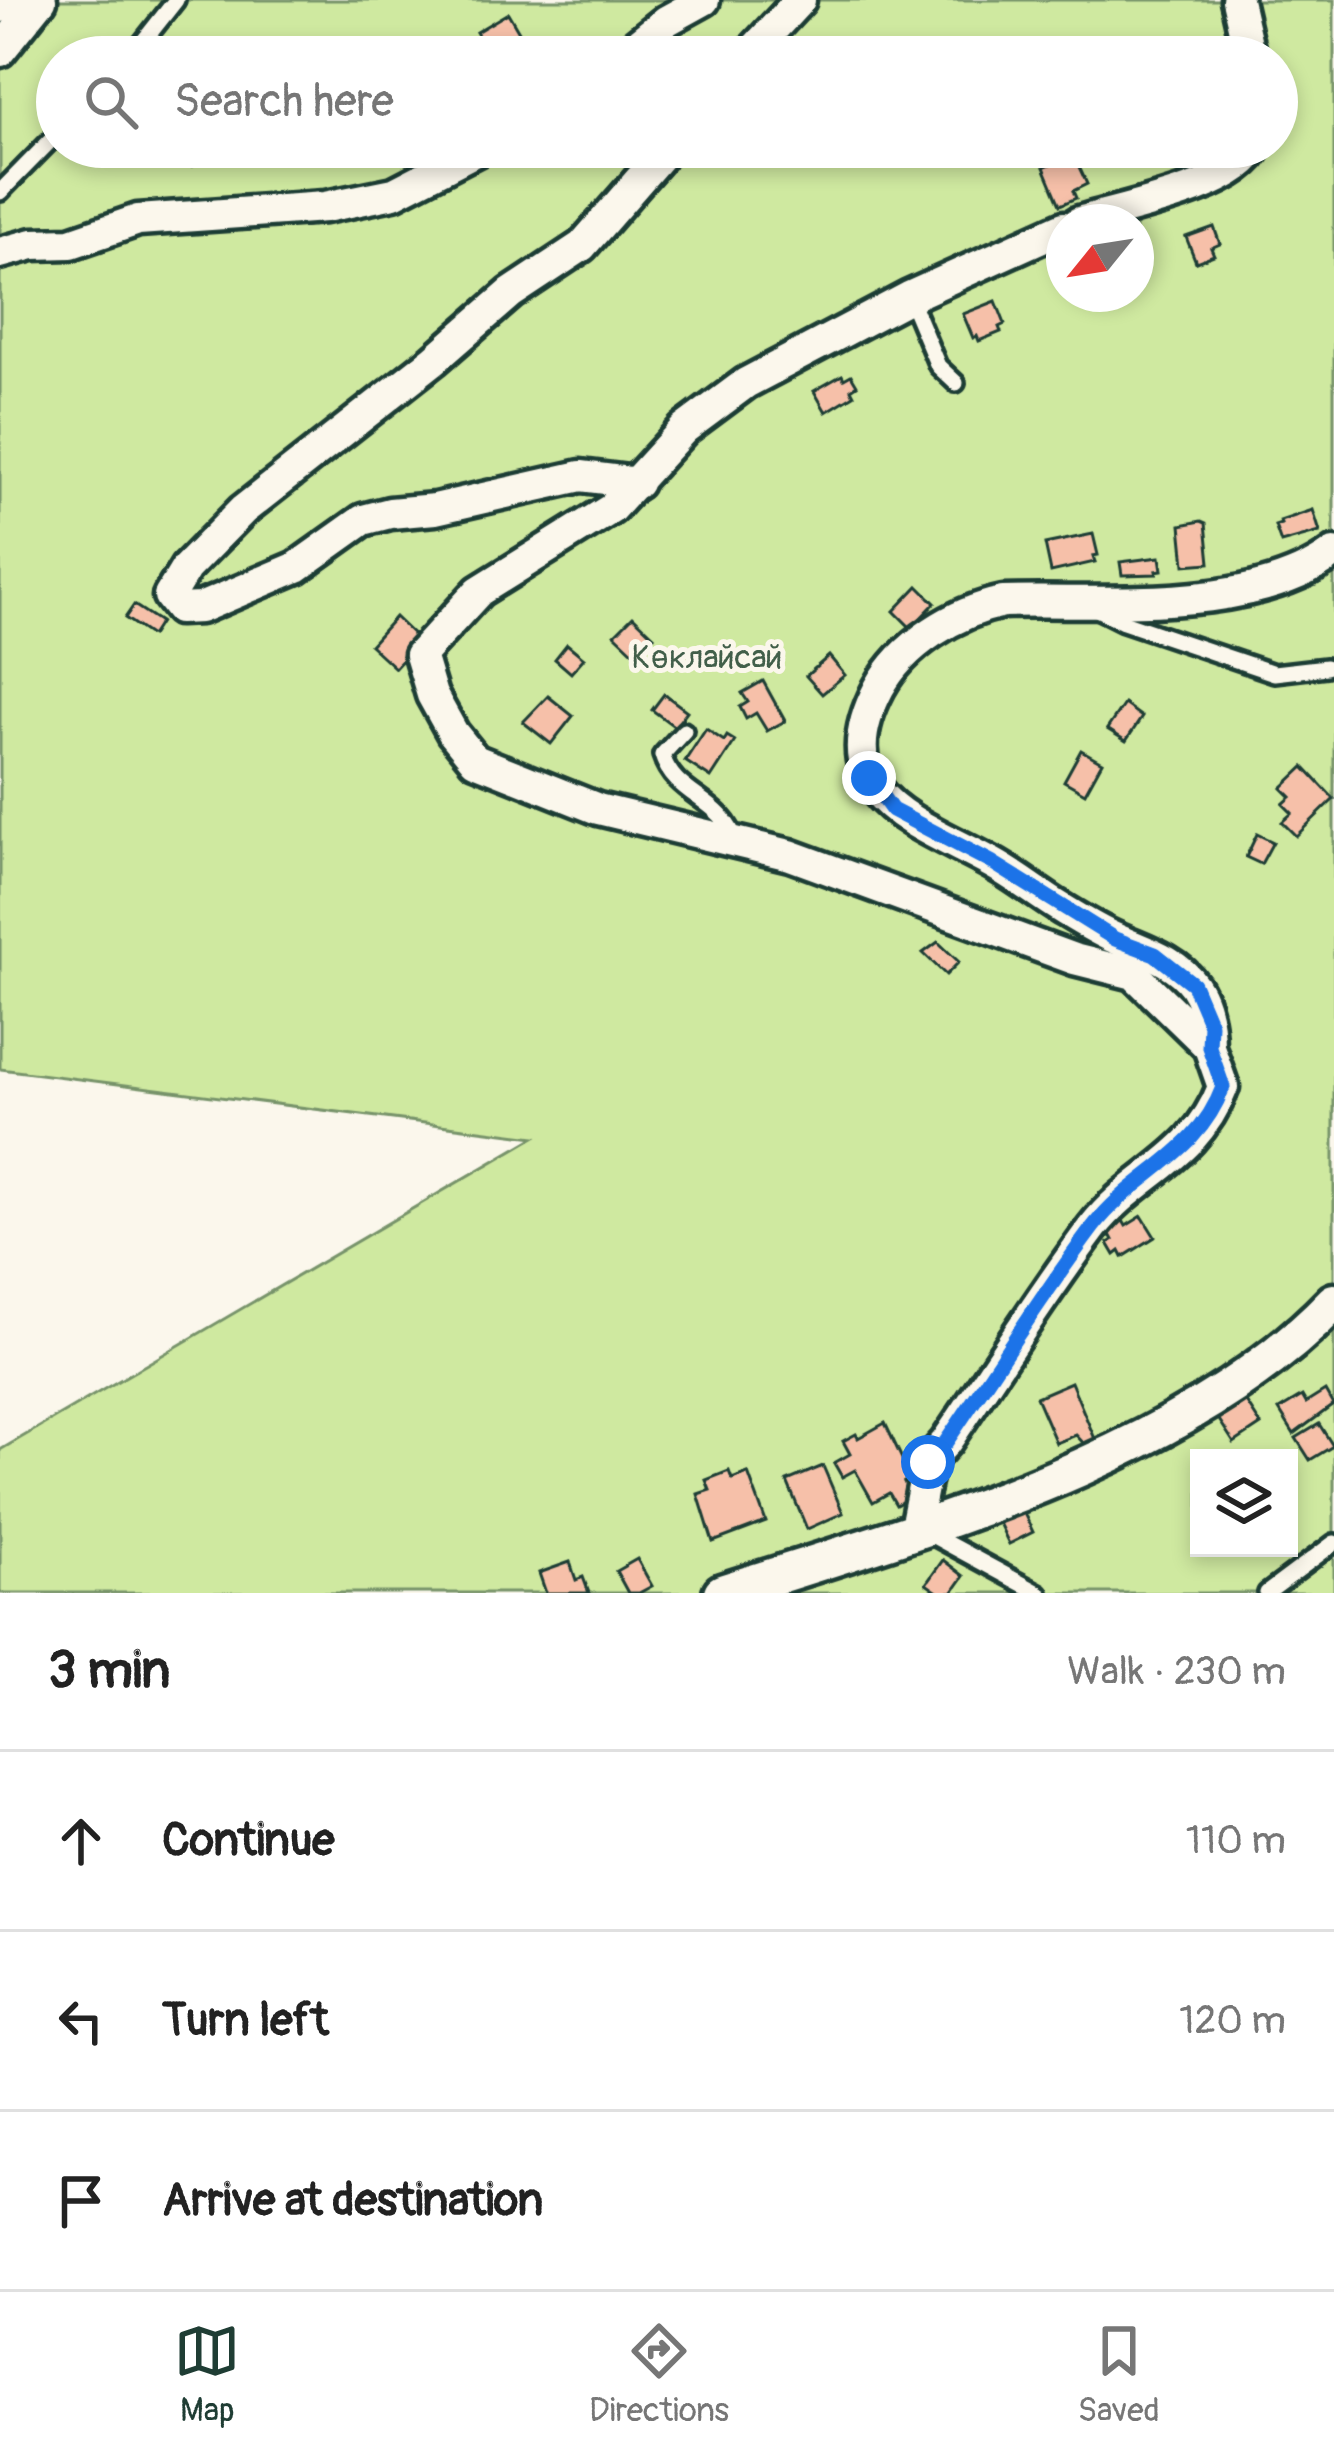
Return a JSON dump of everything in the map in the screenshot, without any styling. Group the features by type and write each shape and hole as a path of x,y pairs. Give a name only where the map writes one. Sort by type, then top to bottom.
{"street":[{"path":"0,7 31,0"},
{"path":"0,51 40,0"},
{"path":"647,36 704,0"},
{"path":"767,36 800,0"},
{"path":"1237,0 1245,36"},
{"path":"0,254 33,244 71,242 138,220 325,207 394,194 443,168"},
{"path":"637,483 581,476 435,509 390,513 363,520 297,567 234,596 200,608 179,609 169,596 185,568 243,510 434,360 511,292 582,246 650,168"},
{"path":"1138,204 1216,180 1233,168"},
{"path":"1046,234 909,297 746,383 684,429 611,509 479,591 420,656 432,695 475,760 598,809 790,855 1074,958 1134,974 1209,1047"},
{"path":"918,1532 928,1462 1096,1223 1184,1149 1212,1116 1223,1087 1209,1047 1210,1024 1193,984 1155,954 1115,939 993,863 892,810 869,778 862,751 866,717 888,673 927,636 977,608 1003,602 1222,596 1280,582 1334,553"},
{"path":"745,1590 918,1532 1108,1455 1216,1396 1279,1352 1334,1302"}],"lane":[{"path":"148,36 176,0"},
{"path":"0,192 36,155"},
{"path":"909,297 938,366 956,383"},
{"path":"1078,600 1123,622 1274,673 1326,668"},
{"path":"685,730 662,755 667,771 730,820 736,843"},
{"path":"918,1532 1040,1593"},
{"path":"1267,1593 1334,1543"}],"green space":[{"name":"Көклайсай","path":"0,0 1334,0 1334,1593 0,1593 0,1450 535,1137 0,1069"}],"building":[{"path":"508,13 521,36 478,36 476,32"},
{"path":"1044,168 1080,168 1087,184 1073,191 1076,198 1060,204"},
{"path":"1214,227 1220,244 1211,248 1214,255 1196,262 1186,237"},
{"path":"996,301 1005,324 999,327 1001,332 979,341 973,338 963,314"},
{"path":"842,375 844,379 851,375 857,385 851,389 854,395 826,412 814,391"},
{"path":"1313,510 1320,532 1281,543 1275,526"},
{"path":"1206,523 1210,563 1185,565 1181,525"},
{"path":"1093,534 1095,562 1051,572 1045,544"},
{"path":"1160,557 1162,570 1157,574 1122,575 1120,562"},
{"path":"918,586 935,603 911,628 894,611"},
{"path":"134,605 160,622 151,636 125,618"},
{"path":"633,616 654,636 636,654 615,634"},
{"path":"395,617 420,641 395,668 370,645"},
{"path":"567,644 584,658 571,673 555,659"},
{"path":"829,656 845,675 822,694 806,676"},
{"path":"763,681 785,721 767,731 756,713 746,719 740,707 748,702 742,693"},
{"path":"664,694 687,711 675,727 652,710"},
{"path":"548,696 573,716 551,744 523,722"},
{"path":"1124,704 1142,717 1126,741 1107,729"},
{"path":"706,729 724,741 727,736 735,741 711,778 685,761"},
{"path":"1081,750 1102,762 1085,793 1064,781"},
{"path":"1304,767 1334,799 1296,836 1282,822 1292,813 1283,804 1291,797 1282,788"},
{"path":"1257,834 1273,842 1261,864 1246,857"},
{"path":"938,942 959,962 946,975 923,953"},
{"path":"1142,1216 1155,1237 1123,1257 1120,1251 1115,1255 1107,1229 1122,1219 1126,1226"},
{"path":"1071,1382 1095,1439 1087,1447 1076,1435 1056,1443 1036,1397"},
{"path":"1325,1391 1333,1405 1294,1434 1279,1410 1302,1396 1306,1403"},
{"path":"1241,1394 1261,1425 1234,1443 1214,1412"},
{"path":"885,1423 911,1478 904,1482 912,1496 896,1505 889,1493 873,1502 855,1470 842,1477 834,1463 850,1454 843,1441"},
{"path":"1319,1424 1333,1446 1310,1460 1296,1438"},
{"path":"823,1466 843,1513 807,1529 787,1481"},
{"path":"729,1471 732,1479 748,1473 766,1522 713,1542 698,1494 710,1490 706,1480"},
{"path":"1022,1509 1033,1532 1009,1544 998,1521"},
{"path":"637,1559 652,1586 628,1593 616,1571"},
{"path":"943,1560 964,1576 952,1593 939,1593 926,1584"},
{"path":"570,1562 576,1580 583,1577 589,1593 546,1593 539,1573"}],"route":[{"path":"869,778 892,810 993,863 1115,939 1155,954 1193,984 1210,1024 1209,1047 1223,1087 1212,1116 1184,1149 1096,1223 928,1462"}]}
